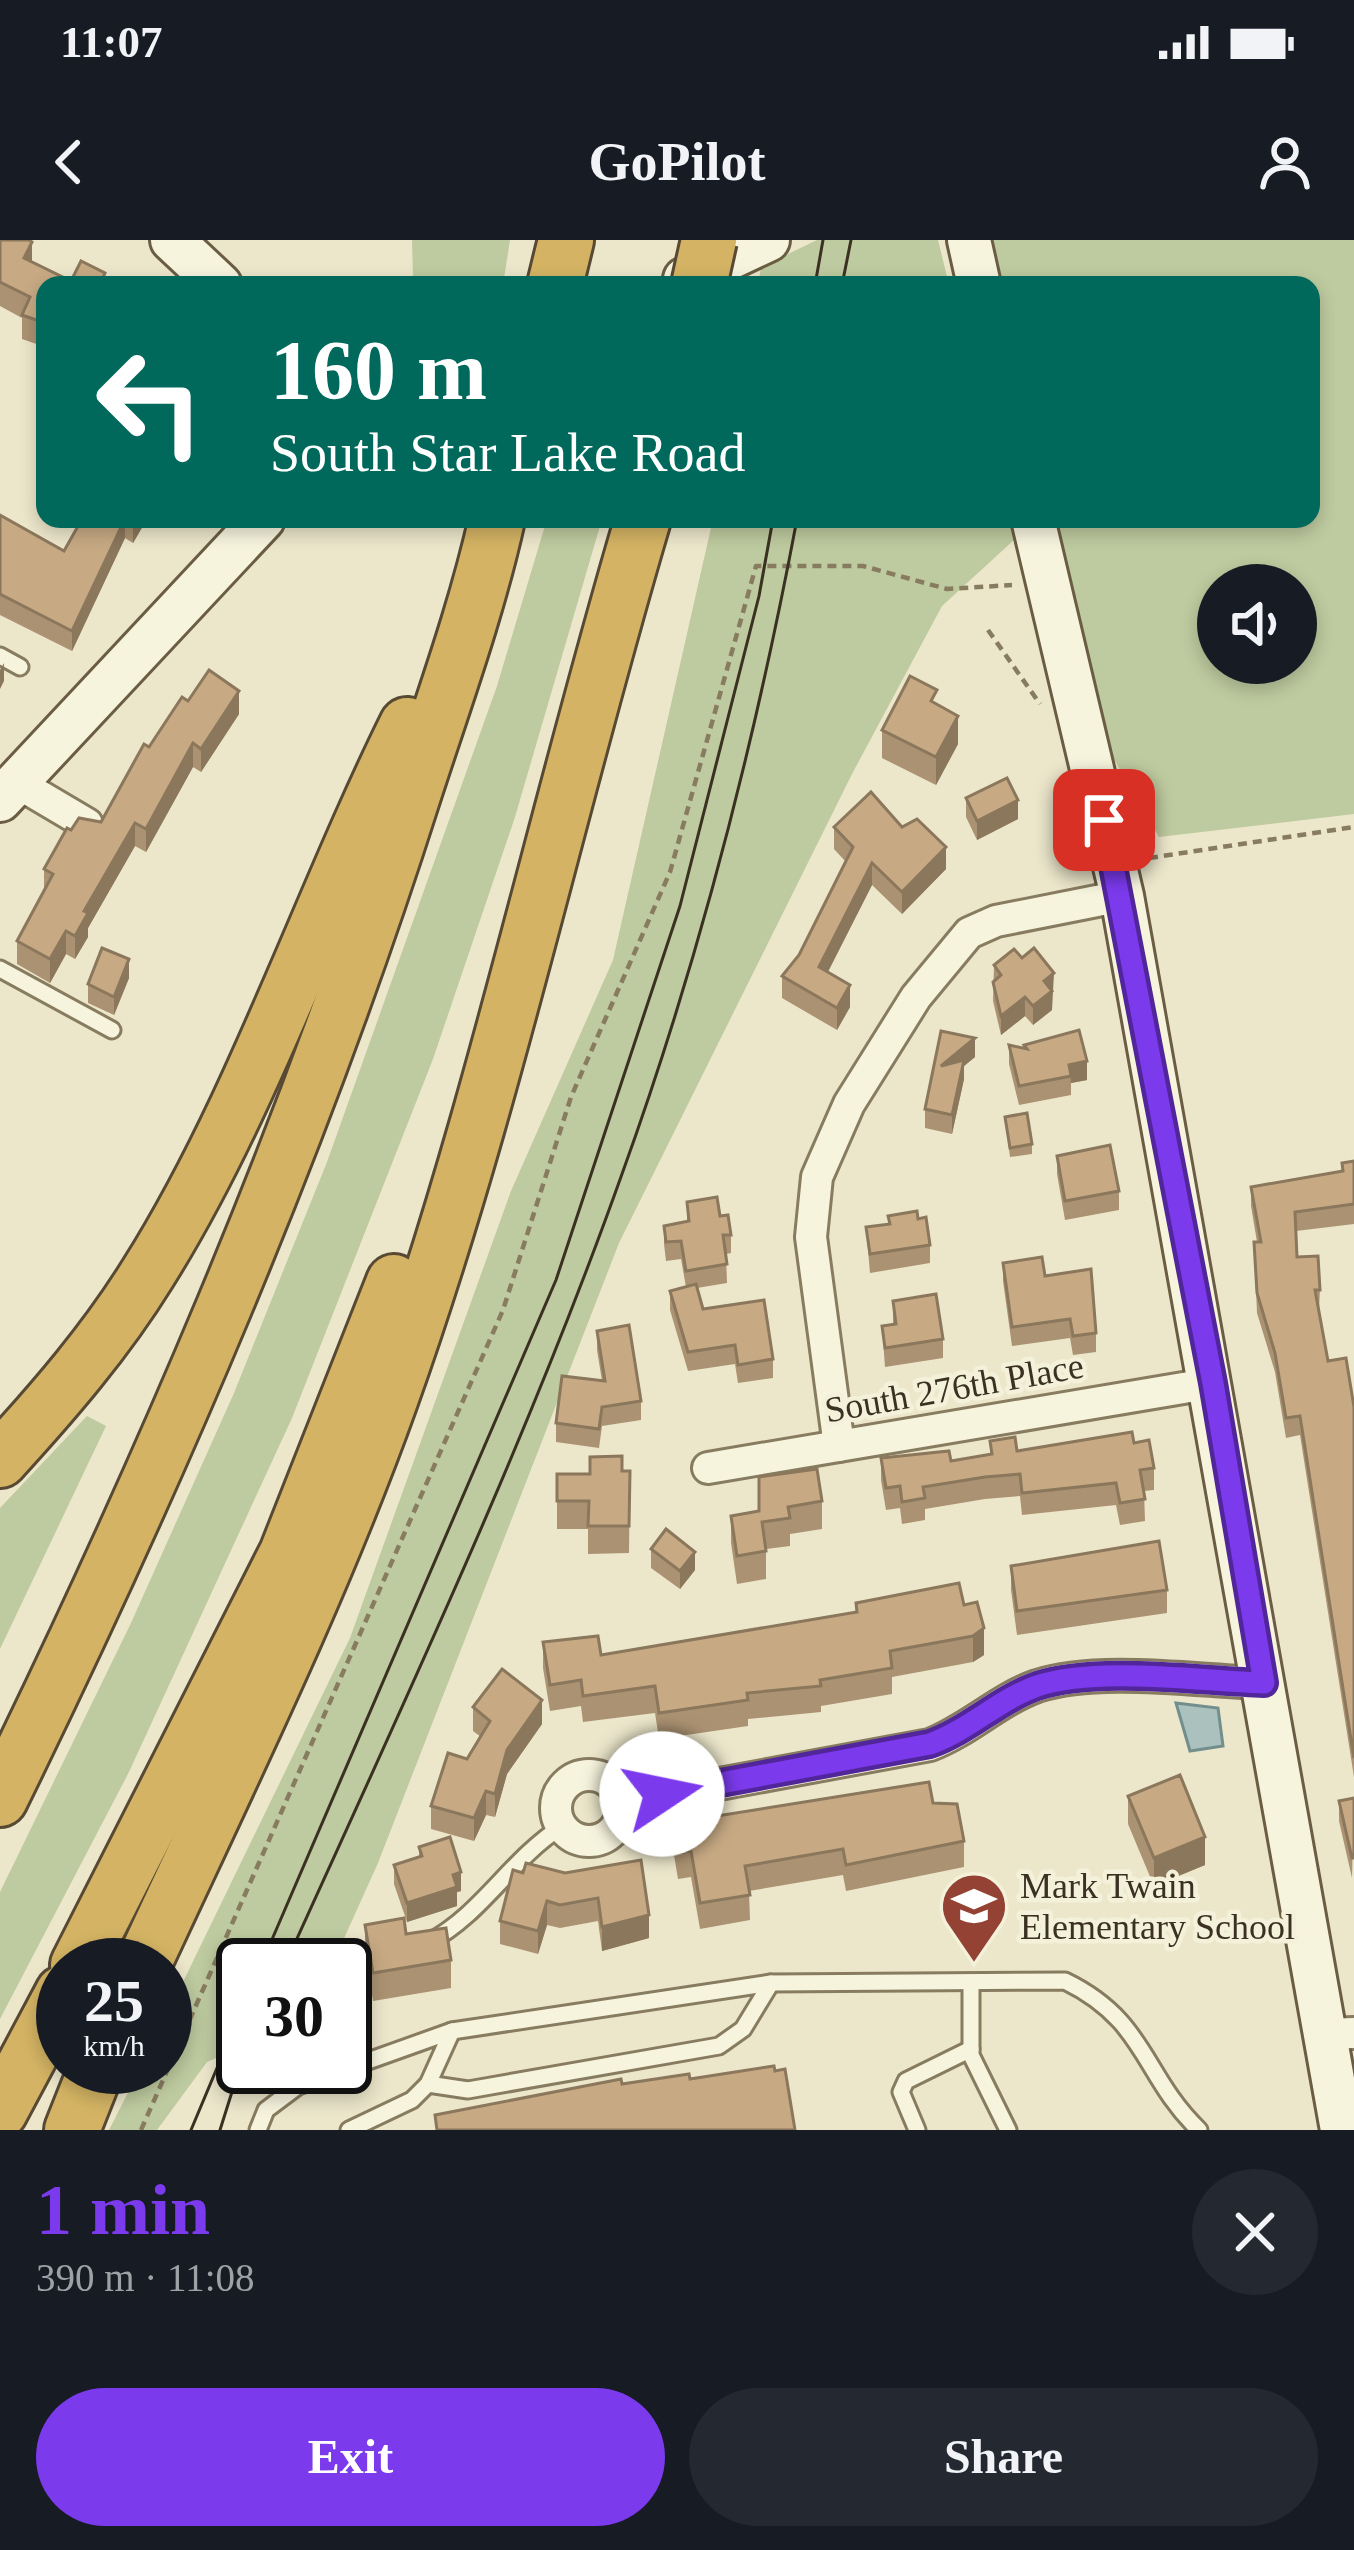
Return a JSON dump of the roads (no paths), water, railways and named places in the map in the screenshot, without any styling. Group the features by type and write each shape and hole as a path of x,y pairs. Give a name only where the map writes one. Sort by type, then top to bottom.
{"highway":[{"path":"557,276 566,240"},
{"path":"700,276 709,240"},
{"path":"155,1938 288,1650 389,1402 432,1277 640,528"},
{"path":"0,1460 96,1349 150,1271 216,1145 342,858 493,540"},
{"path":"0,1799 96,1603 290,1149 381,895 493,540"},
{"path":"92,1938 287,1553 519,962"},
{"path":"0,2110 36,2043"},
{"path":"72,2130 86,2094"}],"street":[{"path":"172,240 210,276"},
{"path":"693,276 768,240"},
{"path":"969,240 977,276"},
{"path":"87,824 8,791 255,528"},
{"path":"1035,528 1118,880 1264,1683 1339,2034 1342,2130"},
{"path":"839,1446 811,1237 818,1177 849,1104 916,997 969,933 1118,880"},
{"name":"South 276th Place","path":"708,1468 1213,1383"},
{"path":"622,1802 930,1744 956,1735 1011,1696 1044,1684 1087,1678 1264,1683"},
{"path":"583,1774 608,1780 622,1802 617,1827 596,1841 570,1836 561,1827 556,1801 571,1780 583,1774"}],"lane":[{"path":"0,656 20,667"},
{"path":"0,969 112,1030"},
{"path":"425,1944 454,1929 539,1841 561,1827"},
{"path":"258,2130 266,2110 298,2086 452,2031 771,1983 1065,1981 1094,1995 1126,2023 1199,2130"},
{"path":"971,1982 971,2049 1007,2130"},
{"path":"428,2084 468,2090 719,2046 743,2030 771,1983"},
{"path":"349,2130 363,2119 404,2106 428,2084 452,2031"},
{"path":"917,2130 901,2092 906,2081 971,2049"}],"water":[{"path":"1176,1703 1218,1708 1223,1746 1190,1751"}],"tram line":[{"path":"817,276 823,240"},
{"path":"844,276 851,240"},
{"path":"273,1938 556,1280 680,906 759,596 771,528"},
{"path":"297,1938 504,1474 622,1174 676,1013 723,850 795,528"},
{"path":"191,2130 216,2070"},
{"path":"220,2130 231,2094"}],"place":[{"name":"Mark Twain Elementary School","path":"974,1965"}]}
